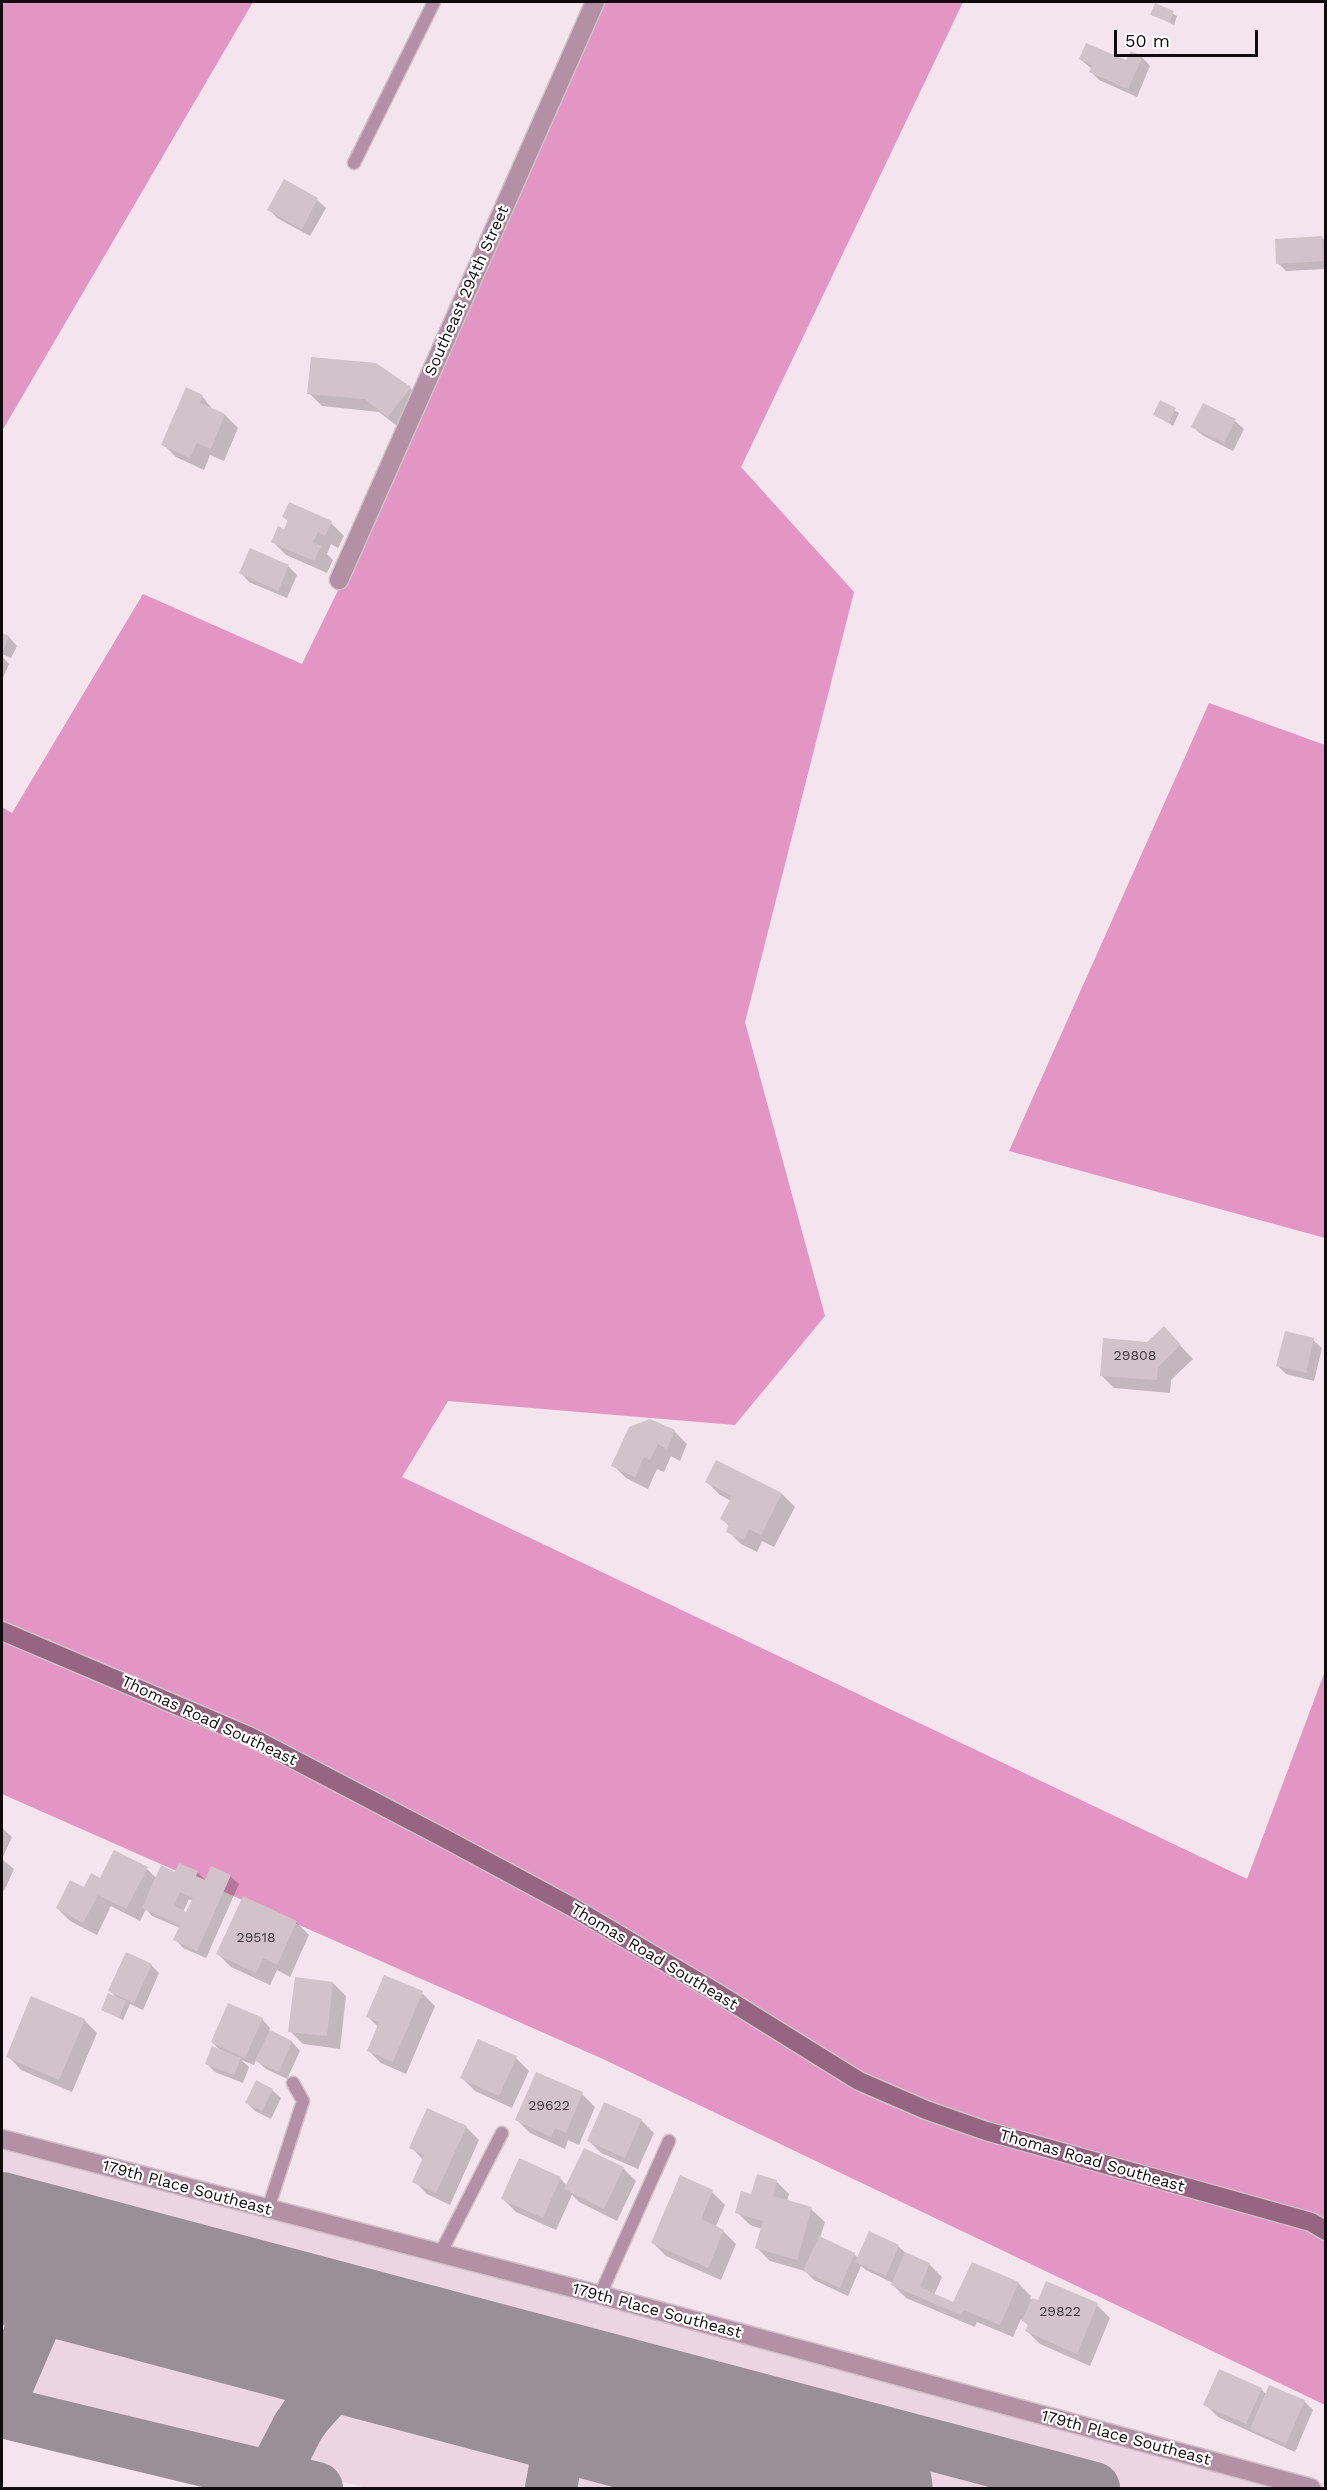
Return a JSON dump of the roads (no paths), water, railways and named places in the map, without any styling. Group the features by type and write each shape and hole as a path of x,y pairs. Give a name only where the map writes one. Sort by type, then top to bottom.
{"street":[{"name":"Southeast 294th Street","path":"339,580 595,2"},
{"name":"Thomas Road Southeast","path":"2,1631 249,1736 572,1907 859,2081 926,2110 986,2131 1311,2222 1326,2231"},
{"name":"179th Place Southeast","path":"2,2139 600,2295 1311,2488"}],"lane":[{"path":"354,164 434,2"},
{"path":"267,2209 303,2101 293,2083"},
{"path":"440,2254 502,2133"},
{"path":"600,2295 669,2140"}]}
